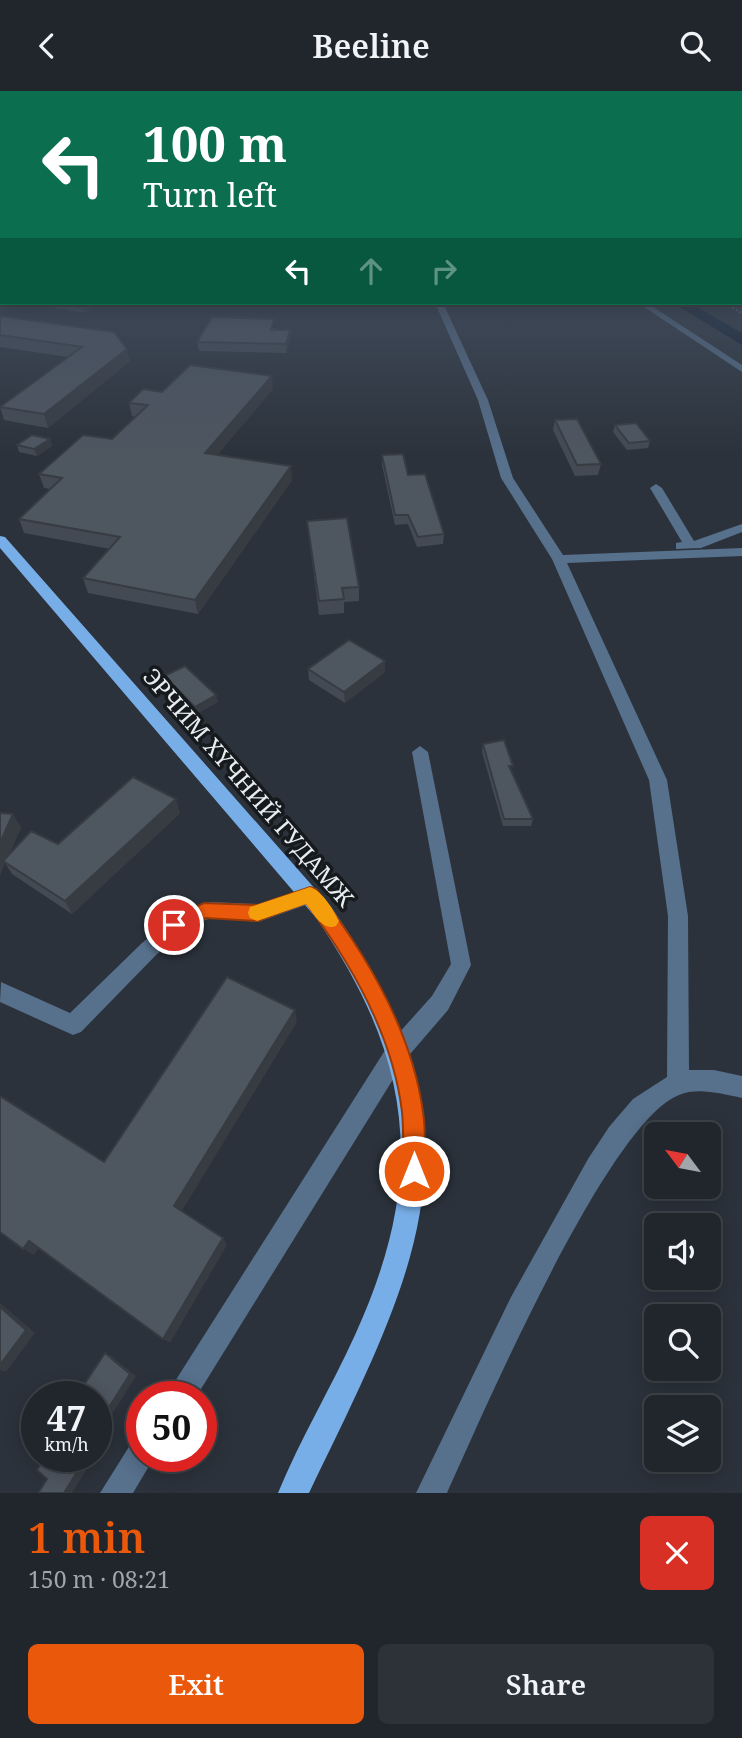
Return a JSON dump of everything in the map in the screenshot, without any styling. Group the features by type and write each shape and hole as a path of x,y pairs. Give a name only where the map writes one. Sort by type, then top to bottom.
{"main road":[{"name":"ЭРЧИМ ХҮЧНИЙ ГУДАМЖ","path":"0,540 310,895 364,972 397,1052 413,1113 413,1191 407,1224 379,1307 293,1493"}],"street":[{"path":"449,324 483,400 507,478 559,559 658,781 678,916 678,1083"},
{"path":"674,324 742,369"},
{"path":"656,488 690,545"},
{"path":"652,557 665,549 690,545 742,528"},
{"path":"559,559 742,552"},
{"path":"189,1381 397,1052 440,1003 461,965 420,752"},
{"path":"1,992 73,1025 149,949 185,918 211,910 258,913 310,895"},
{"path":"431,1493 552,1245 620,1133 656,1095 678,1083 699,1080 742,1087"},
{"path":"115,1493 129,1472"}],"building":[{"path":"0,324 60,324 114,332 127,349 44,414 0,407 82,347 0,335"},
{"path":"208,324 273,324 271,330 290,330 286,344 197,342"},
{"path":"190,365 272,376 205,453 291,466 195,600 83,578 120,537 19,519 62,478 39,474 83,435 112,439 148,405 129,403 143,389 162,392"},
{"path":"577,419 601,464 577,465 555,420"},
{"path":"636,423 650,441 629,443 615,425"},
{"path":"32,435 50,439 34,449 17,445"},
{"path":"403,454 408,475 425,474 444,534 418,537 408,515 395,515 382,455"},
{"path":"347,518 359,587 342,588 344,599 319,601 307,521"},
{"path":"349,640 385,661 344,692 308,669"},
{"path":"185,666 216,695 195,707 164,676"},
{"path":"504,740 513,766 509,766 533,819 504,819 483,744"},
{"path":"133,777 176,799 65,901 3,861 31,831 58,844"},
{"path":"0,813 13,814 0,843"},
{"path":"227,977 295,1010 174,1206 223,1238 163,1339 29,1241 23,1249 0,1232 0,1096 104,1162"},
{"path":"0,1307 26,1330 0,1365"},
{"path":"105,1353 130,1374 112,1403 112,1381 87,1381"},
{"path":"39,1472 77,1472 64,1493 40,1493 47,1479"}],"waterway":[{"path":"716,324 742,340"}],"slow traffic":[{"path":"257,913 310,895 330,921"}],"route":[{"path":"174,925 204,911 258,913 310,895 364,972 386,1022 407,1085 413,1113 414,1171"}]}
